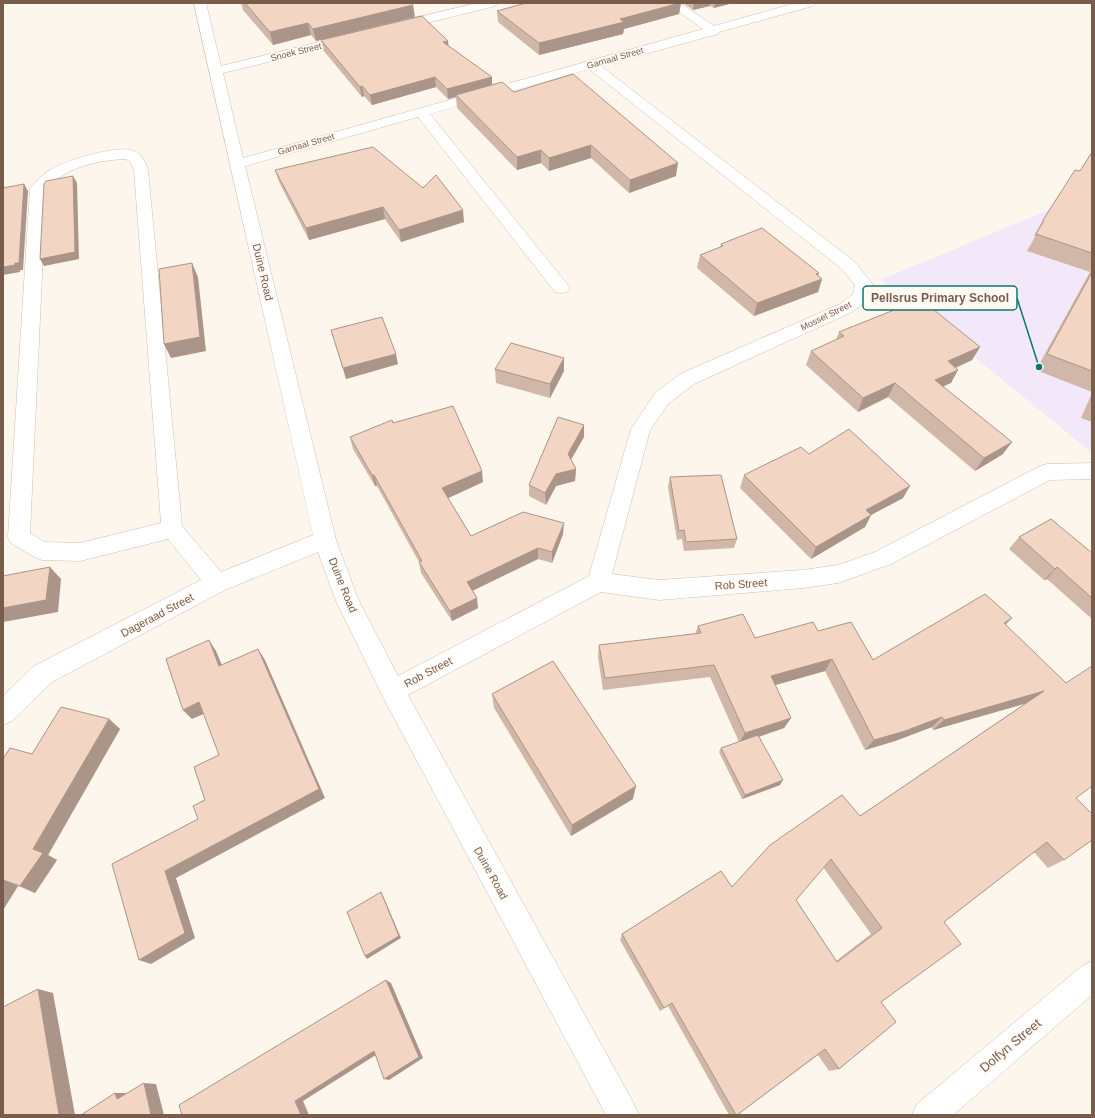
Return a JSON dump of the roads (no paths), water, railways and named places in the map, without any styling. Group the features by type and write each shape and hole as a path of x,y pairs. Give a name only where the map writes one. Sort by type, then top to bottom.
{"street":[{"name":"Duine Road","path":"202,3 325,540 347,602 392,691 623,1115"},
{"path":"385,30 492,3"},
{"path":"672,3 714,31"},
{"name":"Garnaal Street","path":"238,164 809,3"},
{"name":"Snoek Street","path":"217,71 362,35"},
{"name":"Mossel Street","path":"592,65 849,266 864,285 861,297 846,308 687,379 662,398 641,429 599,582"},
{"path":"422,112 561,288"},
{"path":"172,529 117,544 80,552 42,551 19,537 38,189 48,177 64,168 116,154 130,154 136,160 141,170 172,529 217,583"},
{"name":"Rob Street","path":"392,691 599,582 659,590 803,580 838,574 883,558 1047,472 1092,471"},
{"name":"Dageraad Street","path":"3,713 43,674 217,583 325,540"},
{"name":"Dolfyn Street","path":"928,1115 1092,976"}],"place":[{"name":"Pellsrus Primary School","path":"1039,367"}]}
